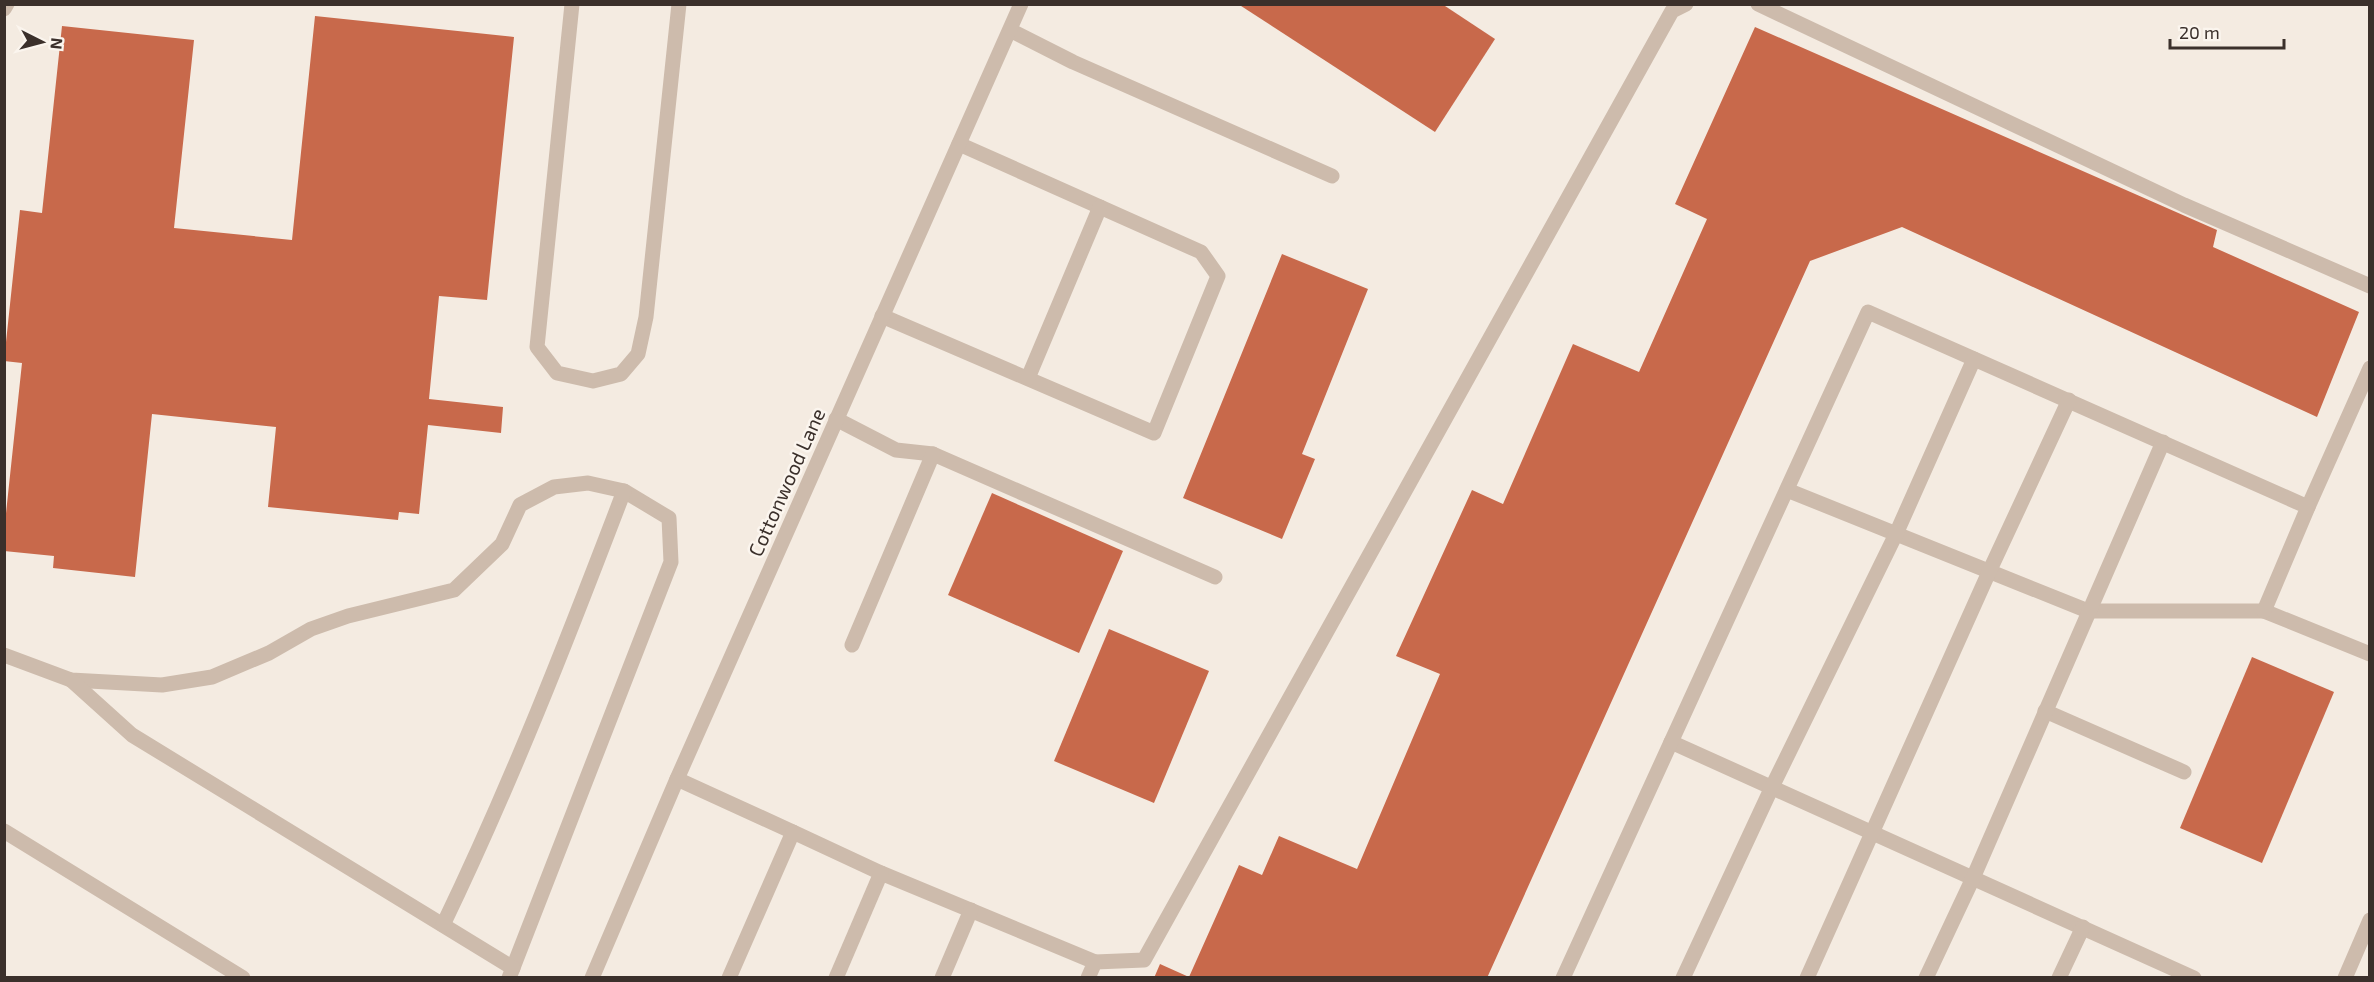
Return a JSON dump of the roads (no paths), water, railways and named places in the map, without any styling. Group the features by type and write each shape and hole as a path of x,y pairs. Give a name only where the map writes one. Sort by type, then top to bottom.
{"street":[{"path":"4,9 7,4"},
{"path":"572,4 537,347 557,373 593,381 621,374 638,354 646,317 679,4"},
{"name":"Cottonwood Lane","path":"592,978 677,779 1021,4"},
{"path":"677,779 881,873 1095,962 1144,960 1672,11 1686,4"},
{"path":"1758,4 2184,205 2370,286"},
{"path":"1010,30 1073,62 1332,176"},
{"path":"882,316 1154,433 1218,276 1201,252 959,144"},
{"path":"1028,378 1100,207"},
{"path":"1563,978 1868,312 2308,507"},
{"path":"1683,978 1772,788 1896,534 1974,359"},
{"path":"2264,611 2370,368"},
{"path":"1807,978 1989,572 2069,400"},
{"path":"836,419 896,450 933,454 1215,577"},
{"path":"1926,978 1973,878 2163,442"},
{"path":"852,645 933,454"},
{"path":"4,655 71,680 162,685 212,677 269,653 311,630 348,616 454,590 502,544 520,505 554,487 588,483 624,491 669,518 671,562 511,973 443,925 132,735 71,680"},
{"path":"1787,490 2088,611 2264,611 2370,654"},
{"path":"443,925 481,847 536,720 624,491"},
{"path":"2045,711 2184,772"},
{"path":"1671,742 2194,978"},
{"path":"4,831 243,978"},
{"path":"729,978 793,832"},
{"path":"836,978 881,873"},
{"path":"942,978 971,910"},
{"path":"2344,978 2370,920"},
{"path":"2059,978 2083,927"},
{"path":"1088,978 1095,962"}]}
